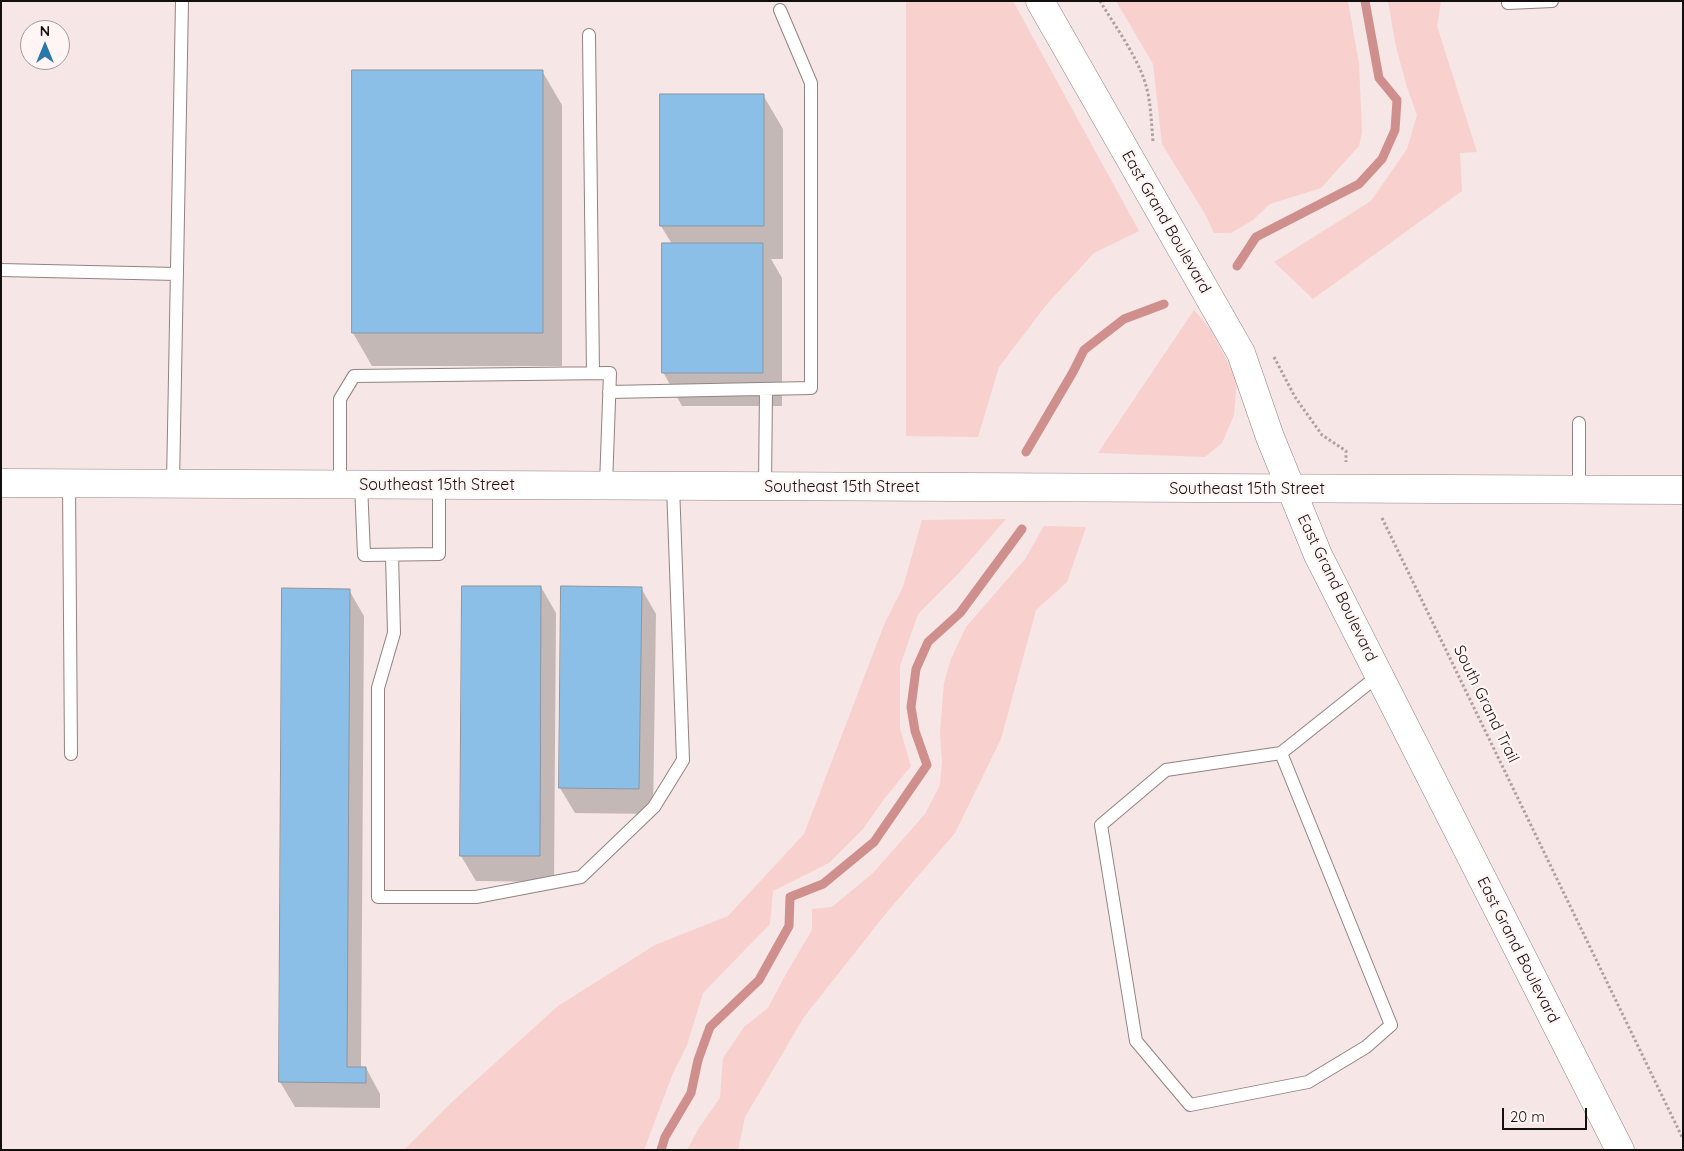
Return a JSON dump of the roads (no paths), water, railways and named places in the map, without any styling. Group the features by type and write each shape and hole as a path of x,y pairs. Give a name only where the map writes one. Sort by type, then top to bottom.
{"main road":[{"name":"East Grand Boulevard","path":"1040,1 1241,354 1270,436 1318,555 1620,1150"},
{"name":"Southeast 15th Street","path":"1,483 1683,490"}],"lane":[{"path":"173,484 182,1"},
{"path":"1509,1 1508,3 1552,1"},
{"path":"609,392 810,388 811,83 780,10"},
{"path":"589,35 593,373"},
{"path":"1,270 178,274"},
{"path":"439,485 439,554 364,555 351,484 340,400 354,376 610,373 606,485"},
{"path":"765,486 766,389"},
{"path":"1579,423 1579,489"},
{"path":"69,483 71,754"},
{"path":"392,555 394,633 378,688 378,897 476,897 581,877 654,807 684,760 674,486"},
{"path":"1281,753 1391,1025 1366,1047 1308,1082 1190,1105 1136,1041 1101,826 1166,770 1281,753 1379,675"}],"waterway":[{"path":"1237,266 1256,237 1359,184 1382,159 1395,130 1397,100 1379,78 1365,1"},
{"path":"1026,452 1084,350 1124,319 1164,304"},
{"path":"661,1150 665,1137 691,1093 698,1060 710,1027 759,980 789,926 790,897 823,884 874,842 927,765 915,731 911,707 916,669 928,642 960,613 1022,529"}]}
